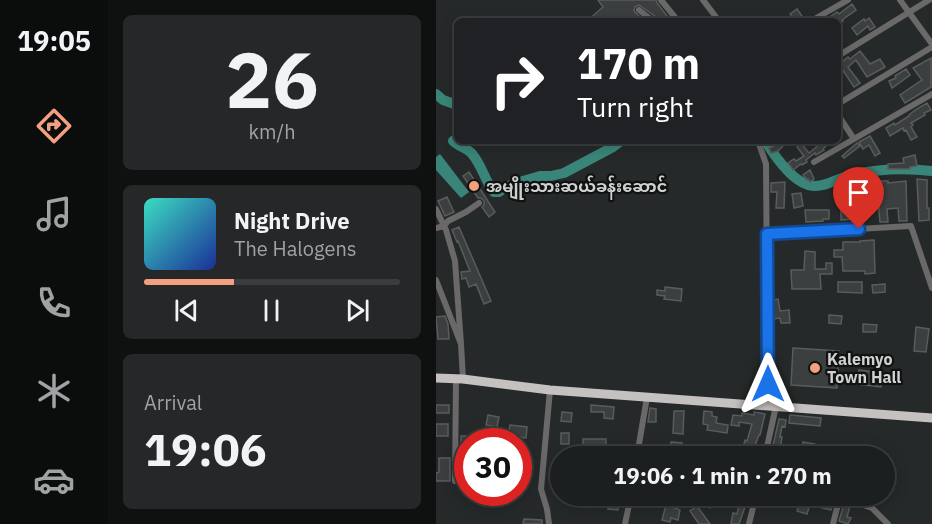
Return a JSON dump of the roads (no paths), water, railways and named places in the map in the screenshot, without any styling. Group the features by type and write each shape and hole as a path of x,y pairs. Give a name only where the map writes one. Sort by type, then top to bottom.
{"highway":[{"path":"436,378 550,390 931,418"}],"street":[{"path":"661,0 676,18"},
{"path":"703,0 717,18"},
{"path":"816,18 848,0"},
{"path":"841,102 931,46 900,0"},
{"path":"841,54 929,0"},
{"path":"639,10 649,18"},
{"path":"814,162 931,94"},
{"path":"841,120 853,139"},
{"path":"760,144 766,164 772,406 766,446"},
{"path":"436,228 444,226 448,221 479,203"},
{"path":"436,209 455,261 462,344 458,428"},
{"path":"767,234 911,226 931,288"},
{"path":"436,280 462,344"},
{"path":"436,301 444,301"},
{"path":"549,524 541,489 550,390"},
{"path":"639,446 647,397"},
{"path":"625,524 629,506"},
{"path":"749,524 753,506"},
{"path":"833,524 836,506"},
{"path":"866,506 872,508 888,524"}],"waterway":[{"path":"436,94 443,100 454,104"},
{"path":"457,144 473,155 494,192 540,176 564,173 617,144"},
{"path":"767,144 786,170 808,185 821,186 847,176 871,171 902,169 932,171"}],"place":[{"name":"အမျိုးသားဆယ်ခန်းဆောင်","path":"474,186"},
{"name":"Kalemyo Town Hall","path":"815,368"}]}
